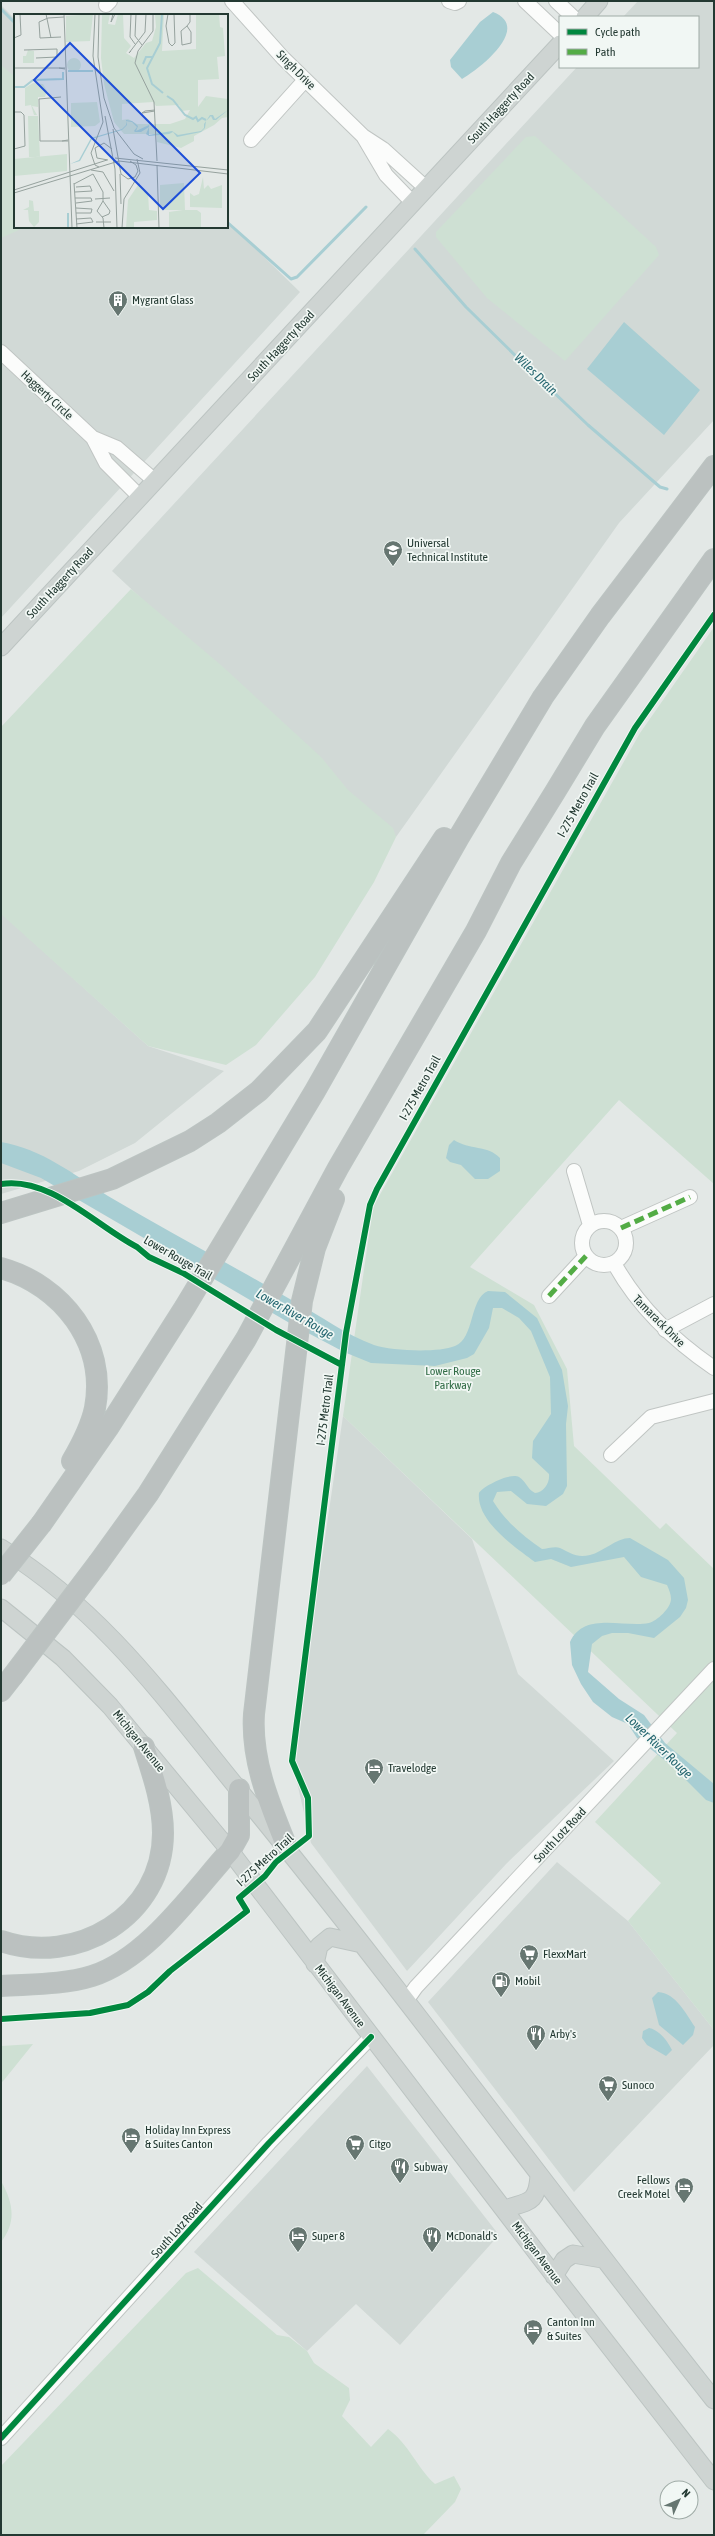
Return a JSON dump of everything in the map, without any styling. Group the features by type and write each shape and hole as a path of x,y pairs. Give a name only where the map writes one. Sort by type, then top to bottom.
{"highway":[{"path":"1,1575 44,1519 108,1428 185,1307 314,1091 459,837 528,720 600,616 714,466"},
{"path":"286,1845 260,1774 253,1724 302,1301 312,1256 332,1202 447,992 511,863 595,726 714,559"},
{"path":"1,1213 112,1179 190,1141 218,1123 259,1091 316,1031 490,766 528,720"},
{"path":"5,1686 99,1562 148,1494 246,1339 295,1245 476,931"},
{"path":"1,1268 36,1282 64,1304 84,1335 96,1369 94,1409 89,1427 82,1443 60,1481 44,1519"},
{"path":"1,1941 18,1947 43,1949 74,1946 106,1931 135,1906 152,1878 158,1862 163,1833 156,1786 144,1747"},
{"path":"1,1986 92,1976 120,1964 156,1934 230,1850 239,1835 239,1789"}],"main road":[{"path":"586,16 600,1"},
{"name":"South Haggerty Road","path":"1,647 559,45"},
{"path":"1,1548 71,1599 113,1638 166,1697 239,1789 286,1845 602,2259 714,2400"},
{"name":"Michigan Avenue","path":"1,1608 35,1633 72,1667 110,1706 230,1850 315,1964 505,2209 554,2276 714,2481"},
{"path":"315,1964 319,1946 330,1937 362,1944"},
{"path":"505,2209 526,2204 533,2199 538,2187 539,2176"},
{"path":"554,2276 564,2260 573,2254 602,2259"}],"street":[{"name":"Singh Drive","path":"232,1 305,80 363,136 383,149 427,189"},
{"path":"449,1 455,3 459,1"},
{"path":"525,1 559,33"},
{"path":"556,1 572,16"},
{"path":"251,140 305,80"},
{"name":"Singh Drive","path":"363,136 386,175 413,203"},
{"name":"Haggerty Circle","path":"1,352 93,438 106,463 140,496"},
{"name":"Haggerty Circle","path":"93,438 117,448 155,481"},
{"path":"574,1171 590,1226"},
{"path":"621,1228 690,1197"},
{"path":"609,1221 621,1228 625,1234 626,1247 620,1260 614,1263 599,1265 586,1256 583,1250 583,1237 590,1226 596,1222 609,1221"},
{"path":"549,1296 586,1256"},
{"name":"Tamarack Drive","path":"614,1263 628,1289 665,1330 691,1352 714,1368"},
{"path":"665,1330 714,1304"},
{"path":"611,1455 651,1417 714,1401"},
{"name":"South Lotz Road","path":"406,2001 416,1987 714,1669"},
{"name":"South Lotz Road","path":"1,2438 269,2144 371,2037"}],"shaded area":[{"path":"638,1 714,1 714,420 619,523 396,837 112,571 576,68 699,68 699,16 624,16"},
{"path":"1,5 14,18 14,228 228,228 228,222 300,292 1,618"},
{"path":"1,913 148,1046 224,1071 135,1143 79,1171 1,1194"},
{"path":"343,1416 472,1539 518,1674 614,1761 507,1863 407,1971 311,1843 292,1761"},
{"path":"557,1862 628,1921 714,2030 714,2045 574,2192 428,2002"},
{"path":"367,2066 499,2235 400,2345 356,2304 307,2351 194,2252"}],"green space":[{"path":"1,65 14,76 14,228 20,228 1,238"},
{"path":"535,136 656,247 659,255 565,361 487,298 436,237 436,232 526,137"},
{"path":"131,589 222,666 321,757 348,790 393,828 396,837 374,882 315,977 256,1045 226,1065 148,1046 1,914 1,727"},
{"name":"Lower Rouge Parkway","path":"714,627 714,1184 619,1100 470,1267 534,1305 567,1369 574,1446 660,1529 666,1523 714,1569 714,2030 628,1921 661,1883 595,1822 677,1733 343,1416 373,1207 640,733"},
{"path":"33,2044 4,2080 1,2083 1,2046"},
{"path":"1,2181 8,2197 12,2212 9,2227 1,2242"},
{"path":"198,2268 277,2335 289,2337 307,2351 314,2363 349,2388 350,2400 342,2416 371,2447 388,2429 402,2442 423,2471 435,2484 454,2476 461,2489 455,2502 423,2535 1,2535 1,2466 186,2273"}],"water":[{"path":"493,12 504,19 507,27 505,37 490,57 462,79 451,67 450,60 480,22"},
{"path":"624,322 700,390 664,435 587,369"},
{"path":"454,1140 466,1145 490,1151 495,1154 500,1158 500,1171 488,1179 475,1179 461,1165 450,1162 446,1158 449,1145"},
{"name":"Lower River Rouge","path":"1,1142 30,1150 57,1163 108,1196 305,1307 344,1331 374,1345 392,1349 415,1350 438,1350 455,1346 461,1342 466,1335 478,1302 482,1295 488,1291 505,1292 537,1318 562,1370 568,1406 566,1424 567,1486 563,1494 546,1506 527,1504 511,1491 497,1492 493,1501 515,1528 542,1549 558,1547 574,1554 585,1556 595,1553 620,1540 630,1538 668,1560 684,1578 688,1600 686,1608 680,1617 654,1638 628,1633 612,1633 602,1636 592,1644 588,1672 619,1699 644,1715 665,1743 714,1784 714,1803 706,1800 673,1767 637,1738 628,1724 612,1717 593,1702 581,1684 572,1665 570,1642 576,1632 595,1624 639,1624 652,1622 663,1614 669,1606 671,1595 667,1585 641,1577 624,1557 571,1567 551,1559 535,1562 517,1549 498,1532 484,1513 480,1503 479,1493 491,1484 510,1476 515,1476 519,1477 535,1493 544,1489 549,1477 549,1474 532,1458 533,1441 551,1414 550,1377 531,1331 519,1318 502,1308 493,1308 489,1328 474,1354 467,1358 435,1366 371,1363 344,1352 293,1325 41,1178 1,1163"},
{"path":"658,1992 664,1993 675,2000 684,2010 695,2027 693,2035 683,2045 659,2025 652,1998"},
{"path":"649,2028 659,2033 670,2046 672,2050 666,2056 647,2045 642,2038 643,2031"}],"waterway":[{"name":"Wiles Drain","path":"1,9 14,22"},
{"name":"Wiles Drain","path":"228,223 291,279 297,277 366,207"},
{"name":"Wiles Drain","path":"415,249 466,307 526,366 588,425 660,487 667,489"}],"marked path":[{"path":"621,1228 690,1197"},
{"path":"549,1296 586,1256"}],"cycle path":[{"name":"I-275 Metro Trail","path":"1,2019 90,2013 128,2005 148,1992 170,1971 247,1911 239,1898 265,1876 276,1862 309,1836 308,1798 292,1761 346,1333 370,1205 377,1189 635,728 714,615"},
{"name":"Lower Rouge Trail","path":"1,1184 19,1184 37,1188 55,1195 137,1247 149,1257 183,1273 276,1330 342,1365"},
{"path":"1,2438 269,2143 371,2037"}],"place":[{"name":"Mygrant Glass","path":"118,317"},
{"name":"Universal Technical Institute","path":"393,567"},
{"name":"Travelodge","path":"374,1785"},
{"name":"FlexxMart","path":"529,1971"},
{"name":"Mobil","path":"501,1998"},
{"name":"Arby's","path":"536,2051"},
{"name":"Sunoco","path":"608,2102"},
{"name":"Holiday Inn Express & Suites Canton","path":"131,2154"},
{"name":"Citgo","path":"355,2161"},
{"name":"Subway","path":"400,2184"},
{"name":"Fellows Creek Motel","path":"684,2204"},
{"name":"Super 8","path":"298,2253"},
{"name":"McDonald's","path":"432,2253"},
{"name":"Canton Inn & Suites","path":"533,2346"}]}
